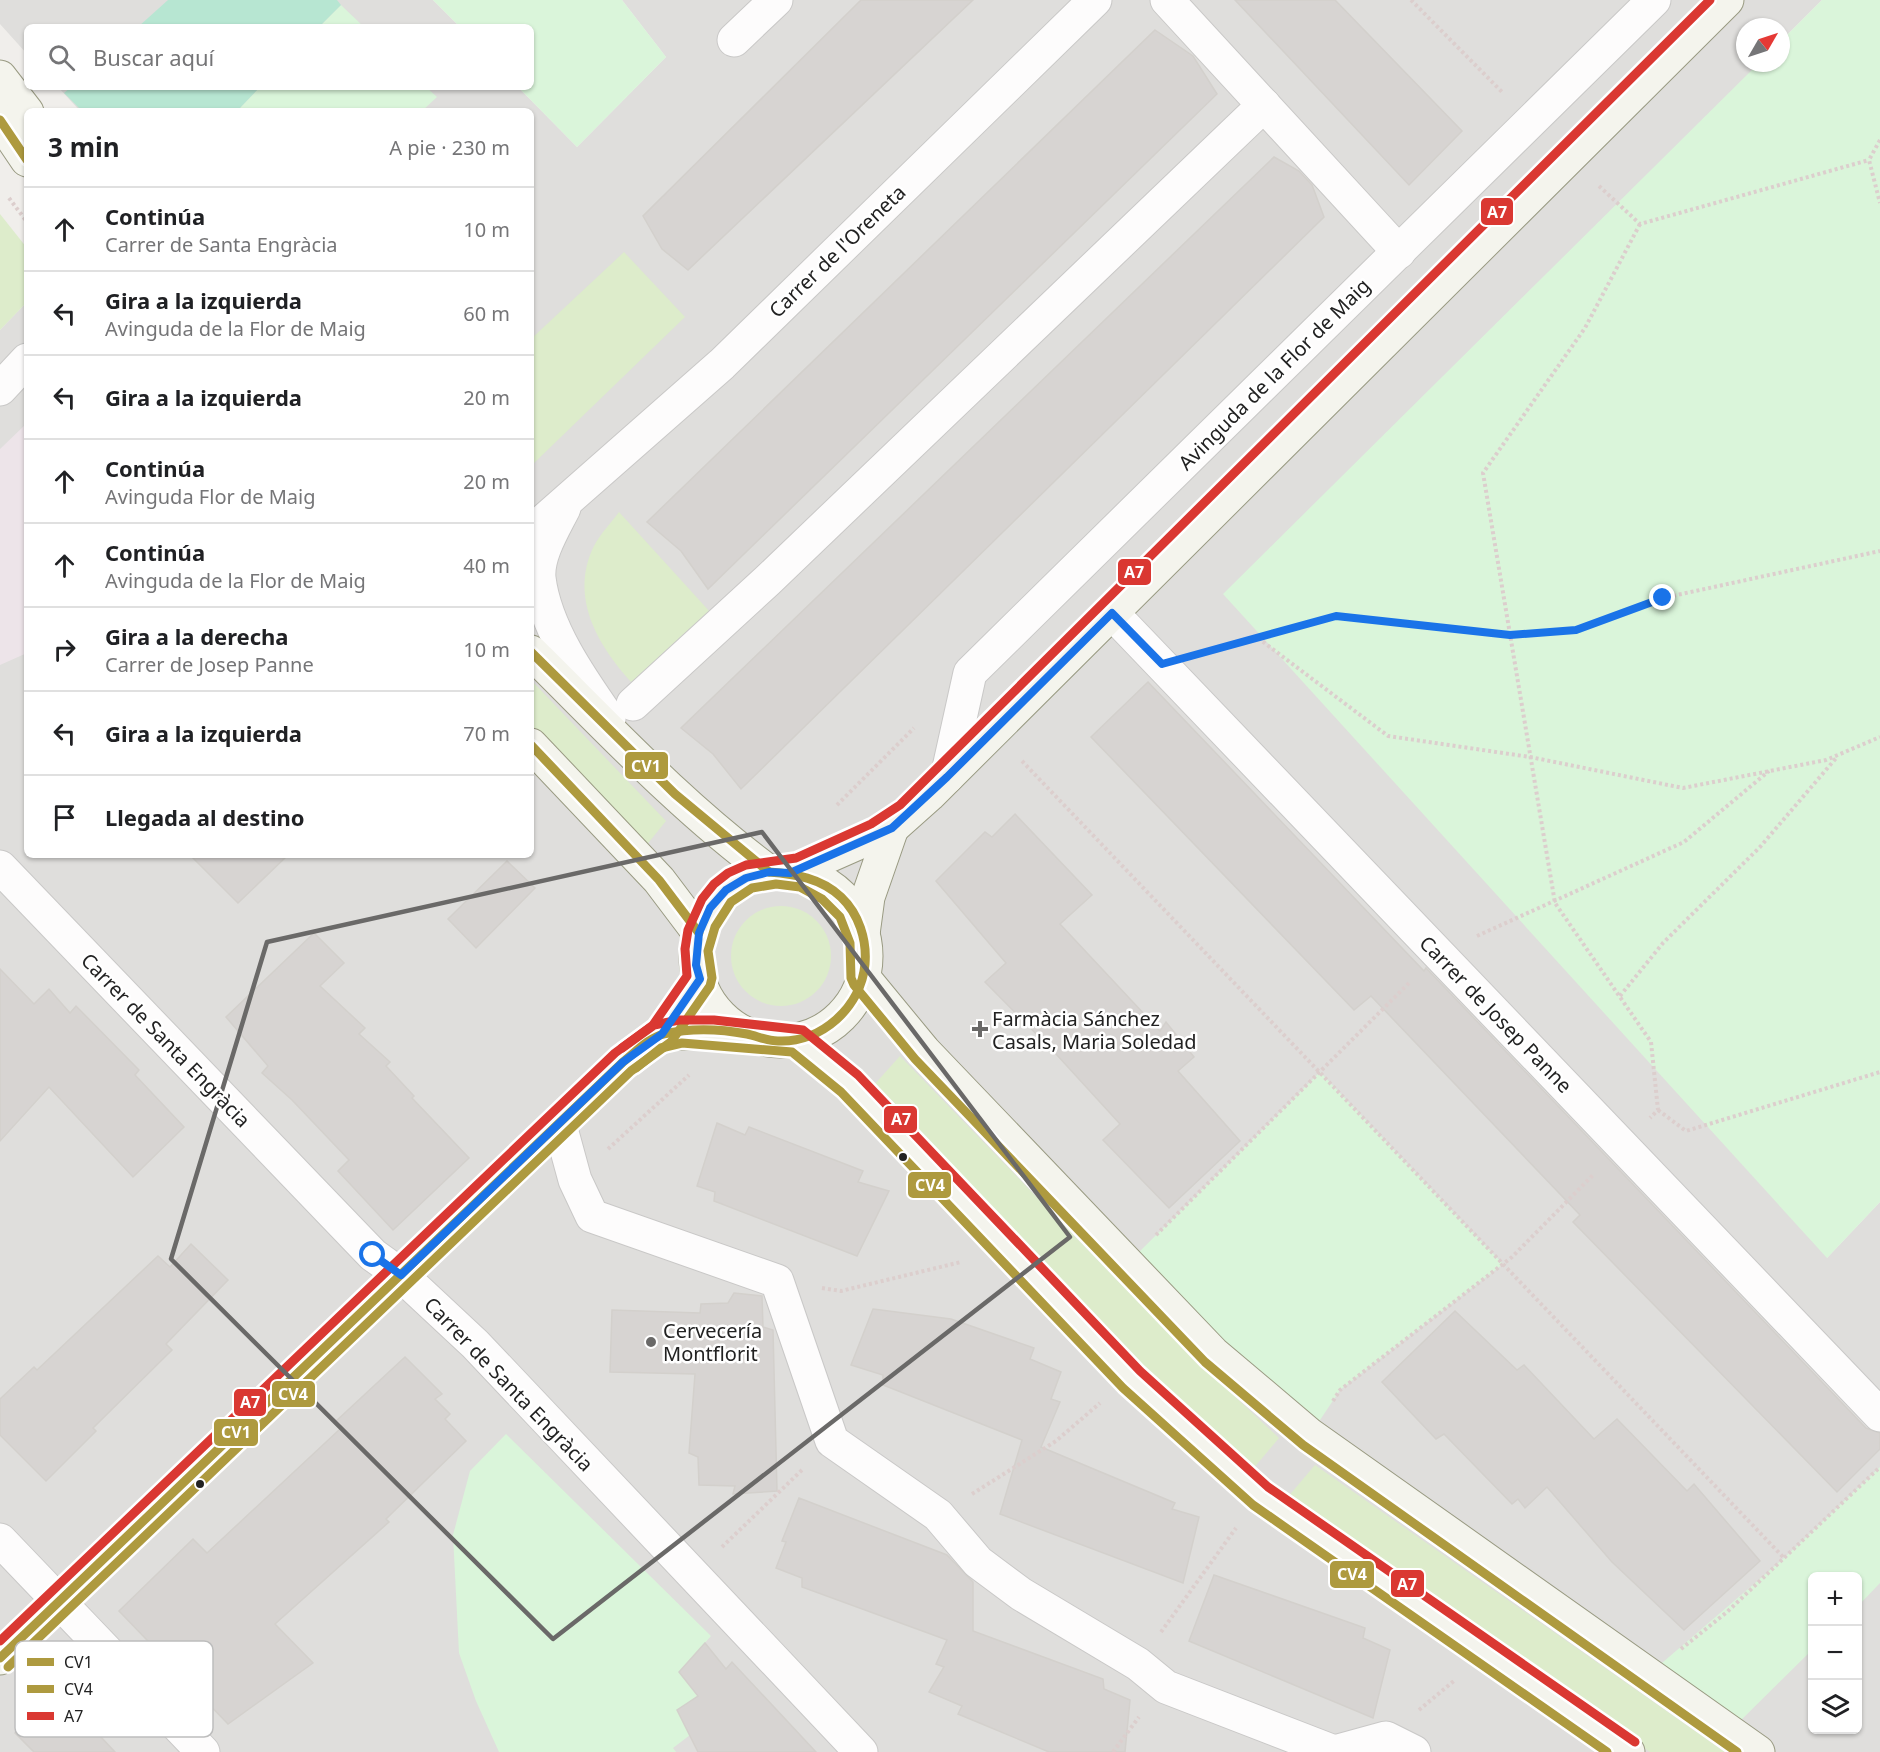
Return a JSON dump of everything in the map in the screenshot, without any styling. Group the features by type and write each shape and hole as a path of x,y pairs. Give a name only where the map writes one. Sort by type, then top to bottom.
{"main road":[{"path":"745,1034 724,1020 708,999 700,979 696,956 699,933 710,908 726,890 746,878 779,872 892,828 947,777 1727,0"},
{"path":"0,77 24,108"},
{"path":"0,120 24,156"},
{"path":"534,655 638,760 713,829 779,872 823,882 842,898 857,918 863,934 866,960 856,995 846,1011 831,1025 814,1035 796,1040 770,1041 745,1034 708,1032 662,1034"},
{"path":"534,748 659,880 699,933"},
{"path":"863,934 868,897 892,828"},
{"path":"863,977 924,1051 1126,1265 1213,1353 1310,1435 1758,1752"},
{"path":"17,1641 560,1125 623,1062 662,1034 700,979"},
{"path":"796,1040 849,1083 1132,1380 1261,1497 1628,1752"},
{"path":"0,1658 15,1643"}],"street":[{"path":"734,40 776,0"},
{"name":"Carrer de l'Oreneta","path":"534,528 722,364 1095,0"},
{"path":"1167,0 1399,252"},
{"name":"Avinguda de la Flor de Maig","path":"947,777 970,673 1654,0"},
{"path":"633,705 767,581 1264,105"},
{"path":"0,388 24,363"},
{"name":"Carrer de l'Oreneta","path":"571,495 547,541 539,577 557,638 638,760"},
{"name":"Carrer de Josep Panne","path":"1112,613 1880,1415"},
{"name":"Carrer de Santa Engràcia","path":"0,867 373,1255 401,1275 475,1344 861,1752"},
{"path":"560,1125 575,1180 592,1216 777,1281 832,1441 938,1515 978,1562 1012,1587 1138,1664 1166,1687 1334,1752 1400,1745"},
{"path":"0,1540 98,1641"},
{"path":"189,1737 203,1752"}],"path":[{"path":"1411,0 1531,121"},
{"path":"1880,140 1869,160 1880,203"},
{"path":"1567,158 1640,224"},
{"path":"1869,160 1640,224 1585,328 1483,473 1555,903 1651,1042 1658,1110 1686,1131 1880,1072"},
{"path":"7,194 24,218"},
{"path":"1162,664 1336,616 1510,635 1576,630 1663,598 1880,551"},
{"path":"1258,638 1388,736 1530,757 1683,788 1826,760 1880,737"},
{"path":"836,806 920,723"},
{"path":"993,731 1784,1558"},
{"path":"1620,996 1663,943 1760,847 1839,754"},
{"path":"1126,1265 1438,953 1555,903 1683,842 1769,771"},
{"path":"1310,1435 1340,1390 1503,1264 1658,1110"},
{"path":"777,1281 841,1291 966,1260 1001,1241"},
{"path":"938,1515 1056,1441 1103,1400"},
{"path":"693,1575 832,1441"},
{"path":"1648,1675 1727,1612 1880,1467"},
{"path":"1138,1664 1236,1528"},
{"path":"1400,1745 1484,1652"}],"highlighted area":[{"path":"762,832 1070,1237 553,1639 171,1259 267,942"}],"shaded area":[{"path":"0,0 433,0 457,24 24,24 24,51 0,24"},
{"path":"622,0 1822,0 1790,32 1790,18 1736,18 1736,72 1760,72 1827,1258 1880,1202 1880,1752 0,1752 0,330 24,305 24,858 534,858 534,108 77,108 61,90 521,90 577,147 666,57"},
{"path":"24,426 24,654 0,665 0,449"}],"green space":[{"path":"168,0 337,0 341,5 322,24 141,24"},
{"path":"433,0 622,0 666,57 577,147 521,90 534,90 534,24 457,24"},
{"path":"1822,0 1880,0 1880,1202 1827,1258 1223,594 1750,72 1790,72 1790,32"},
{"path":"341,5 361,24 322,24"},
{"path":"68,90 257,90 240,108 79,108 64,93"},
{"path":"257,90 429,90 437,97 425,108 240,108"},
{"path":"0,214 24,244 24,305 0,330"},
{"path":"624,252 685,317 534,463 534,336"},
{"path":"619,512 711,613 635,686 610,656 592,622 586,603 587,565 594,546"},
{"path":"534,683 666,821 641,852 534,738"},
{"path":"781,906 800,910 816,921 827,937 831,956 827,975 816,991 800,1002 781,1006 762,1002 746,991 735,975 731,956 735,937 746,921 762,910"},
{"path":"900,1056 1180,1345 1279,1438 1253,1469 1140,1366 873,1086"},
{"path":"1320,1072 1503,1264 1340,1390 1310,1435 1126,1265"},
{"path":"506,1434 711,1636 679,1672 698,1696 677,1710 690,1735 673,1748 676,1752 499,1752 476,1701 459,1653 453,1535 470,1471"},
{"path":"1315,1465 1725,1752 1650,1752 1287,1498"},
{"path":"1880,1467 1880,1583 1862,1602 1862,1572 1808,1572 1808,1654 1730,1731 1648,1675 1784,1558"}],"building":[{"path":"861,0 973,0 688,270 662,249 643,216"},
{"path":"1235,0 1335,0 1462,131 1409,185"},
{"path":"1155,30 1193,56 1217,94 708,589 681,551 647,522"},
{"path":"1274,157 1299,171 1312,185 1324,217 741,789 713,754 681,728"},
{"path":"1148,682 1424,971 1426,968 1866,1428 1880,1433 1880,1449 1837,1492 1573,1222 1580,1215 1371,996 1354,1010 1091,737"},
{"path":"1015,814 1092,895 1060,924 1160,1031 1166,1022 1194,1057 1178,1071 1240,1141 1169,1208 1103,1140 1120,1124 1056,1054 985,982 1006,963 936,881 985,832 992,837"},
{"path":"193,858 285,858 238,903"},
{"path":"507,861 535,888 476,948 448,919"},
{"path":"314,933 344,963 320,986 365,1028 359,1034 390,1062 386,1066 414,1096 412,1098 469,1158 393,1230 338,1171 349,1160 292,1100 262,1073 268,1066 226,1017"},
{"path":"0,969 34,1004 49,989 70,1013 76,1006 139,1070 135,1075 184,1127 133,1177 49,1087 0,1141"},
{"path":"717,1123 745,1135 749,1127 863,1171 858,1182 889,1191 857,1256 714,1201 715,1192 697,1186"},
{"path":"191,1244 228,1280 166,1344 172,1350 93,1428 96,1431 46,1481 0,1435 0,1399 34,1367 37,1370 158,1256 170,1267"},
{"path":"734,1293 762,1296 763,1327 773,1330 777,1491 733,1494 735,1486 699,1485 698,1457 689,1453 695,1374 610,1372 612,1310 700,1313 701,1304 728,1303"},
{"path":"873,1309 951,1319 1034,1348 1030,1359 1061,1372 1051,1399 1060,1402 1041,1447 1175,1503 1172,1509 1199,1517 1183,1583 1000,1514 1022,1440 883,1385 883,1375 851,1365"},
{"path":"1455,1311 1517,1370 1524,1365 1594,1439 1617,1419 1687,1491 1694,1484 1760,1561 1684,1630 1612,1562 1547,1487 1525,1508 1518,1499 1512,1504 1444,1434 1436,1439 1382,1382"},
{"path":"405,1357 442,1394 435,1399 450,1414 445,1419 466,1441 386,1519 389,1522 275,1624 313,1663 228,1724 213,1708 213,1641 148,1641 119,1611 193,1539 207,1553 340,1429 334,1423"},
{"path":"799,1498 947,1555 973,1582 973,1631 1103,1679 1104,1689 1130,1700 1125,1752 1049,1752 958,1714 962,1706 929,1692 944,1667 936,1664 947,1640 802,1587 802,1578 776,1568 786,1542 782,1541"},
{"path":"1214,1575 1365,1628 1363,1638 1390,1650 1373,1718 1189,1641"},
{"path":"705,1643 726,1669 732,1662 816,1752 698,1752 677,1710 698,1696 679,1672"},
{"path":"19,1737 101,1737 115,1752 34,1752"}],"transit line":[{"name":"A7","path":"0,1641 615,1053 653,1025 687,976 685,949 688,930 702,899 714,884 728,873 746,865 796,858 871,824 900,805 1710,0"},
{"name":"CV1","path":"0,120 24,156"},
{"name":"CV1","path":"534,655 675,794 769,872"},
{"name":"CV1","path":"534,748 659,880 699,933"},
{"name":"CV1","path":"18,1641 642,1046 664,1034 695,1030 737,1032 774,1041 794,1040 824,1029 847,1008 862,980 865,964 863,937 853,911 841,897 825,885 798,876 769,872"},
{"name":"CV4","path":"35,1641 631,1071 671,1042 710,986 712,978 708,951 715,927 731,902 752,888 776,884 800,887 822,899 840,917 850,943 851,978 854,985 915,1059 1205,1362 1303,1445 1737,1752"},
{"name":"A7","path":"622,1048 654,1025 679,1020 714,1020 803,1030 858,1075 1140,1371 1268,1487 1635,1742"},
{"name":"CV4","path":"636,1068 661,1048 682,1043 792,1052 841,1092 1123,1388 1253,1505 1607,1752"},
{"name":"CV1","path":"0,1658 15,1644"},
{"name":"CV4","path":"8,1667 15,1660"}],"place":[{"name":"Farmàcia Sánchez Casals, Maria Soledad","path":"980,1029"},
{"name":"Cervecería Montflorit","path":"651,1342"}],"route":[{"path":"373,1255 401,1275 560,1125 623,1062 662,1034 700,979 696,965 699,933 710,908 726,890 746,878 769,872 790,873 892,828 947,777 1112,613 1162,664 1336,616 1510,635 1576,630 1663,598"}]}
